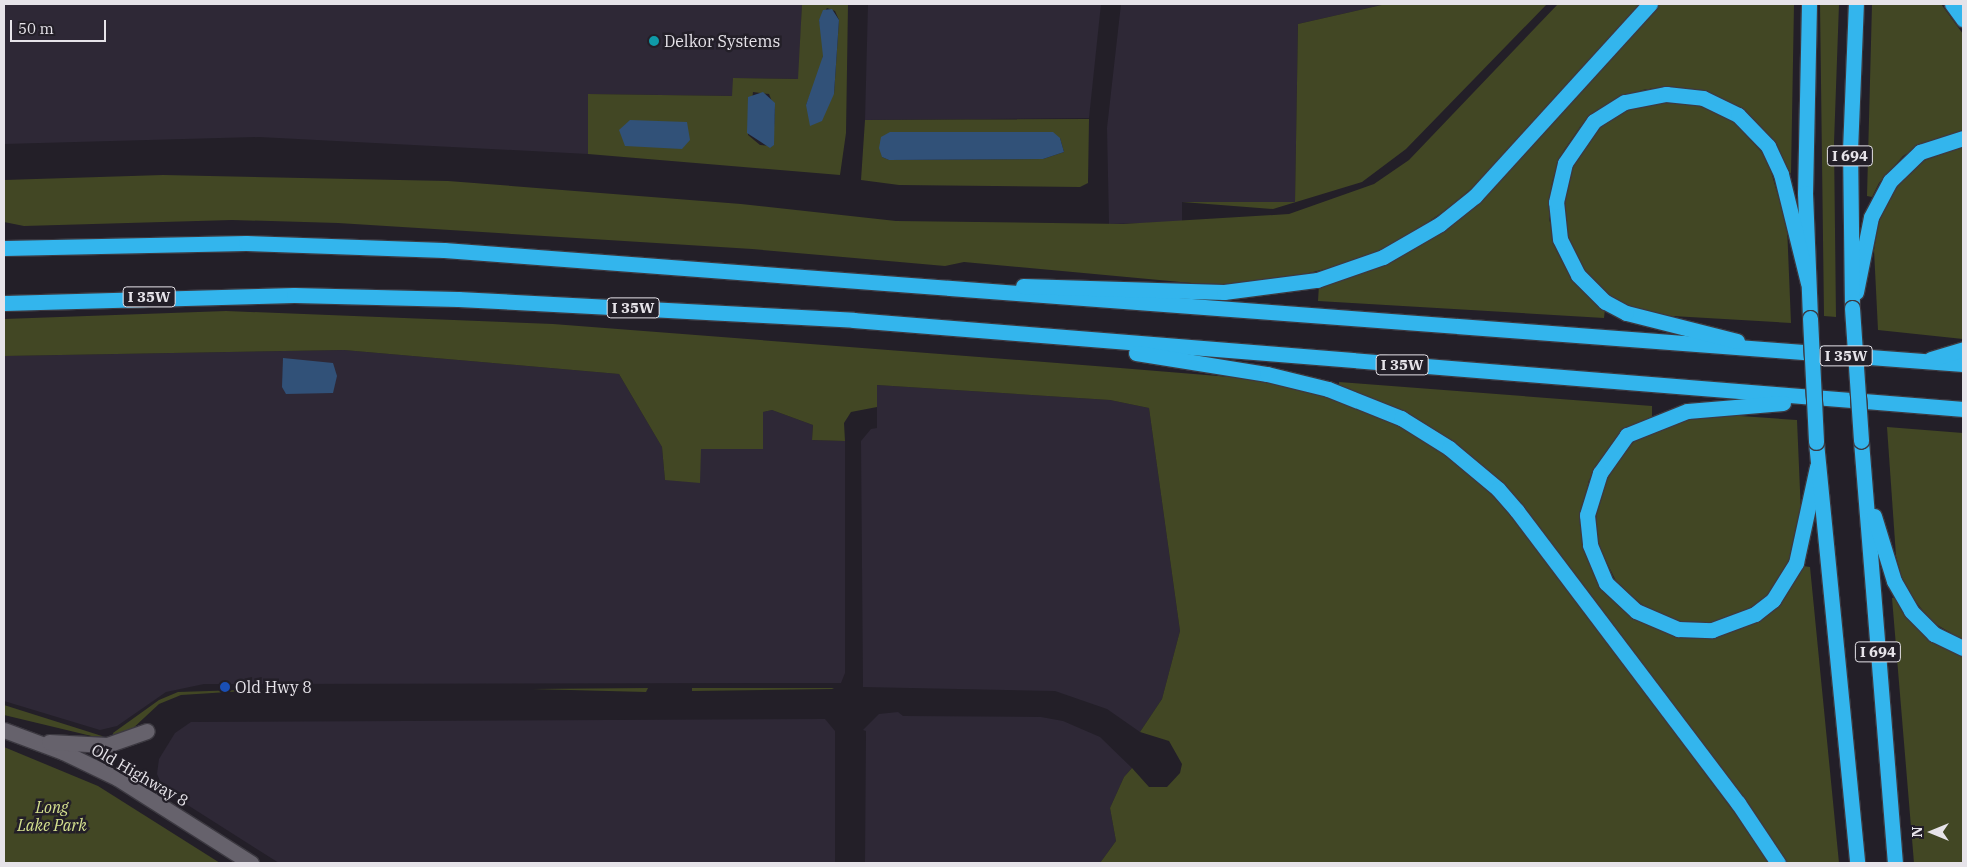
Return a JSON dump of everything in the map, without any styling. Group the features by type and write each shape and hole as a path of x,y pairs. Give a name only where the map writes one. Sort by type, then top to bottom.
{"highway":[{"path":"875,284 1199,293 1291,285 1359,267 1418,238 1475,196 1650,4"},
{"name":"I 694","path":"1809,4 1808,283 1817,467 1857,863"},
{"name":"I 694","path":"1856,4 1850,151 1852,308 1895,863"},
{"path":"1952,4 1963,19"},
{"path":"1770,350 1626,313 1586,285 1564,250 1556,215 1560,175 1577,140 1604,114 1637,98 1676,93 1726,107 1757,132 1774,158 1787,190 1808,283"},
{"path":"1852,308 1867,231 1882,193 1898,171 1920,152 1963,138"},
{"path":"4,239 83,244"},
{"name":"I 35W","path":"4,248 83,244 378,247 1963,364"},
{"name":"I 35W","path":"4,303 212,295 367,296 971,329 1963,409"},
{"path":"971,329 1267,374 1348,396 1416,426 1483,475 1517,511 1738,803 1778,863"},
{"path":"1922,361 1963,349"},
{"path":"1817,467 1796,563 1773,600 1755,614 1712,630 1678,629 1636,611 1606,583 1590,545 1587,515 1600,473 1627,435 1687,411 1832,399"},
{"path":"1882,403 1963,418"},
{"path":"1865,483 1894,582 1905,602 1934,634 1963,648"}],"street":[{"name":"Old Highway 8","path":"4,730 36,741 117,778 251,863"},
{"path":"36,741 107,745 147,731"}],"shaded area":[{"path":"4,4 802,4 799,79 733,78 733,96 588,94 588,154 259,137 4,144"},
{"path":"868,4 1101,4 1089,118 865,120"},
{"path":"1121,4 1386,4 1298,24 1295,202 1182,202 1182,222 1109,224 1107,128"},
{"path":"344,350 619,374 662,447 665,480 700,449 763,449 763,412 772,410 813,425 812,440 845,441 845,673 841,683 204,684 166,692 117,726 100,730 4,701 4,356"},
{"path":"877,385 1110,400 1149,408 1180,631 1162,699 1140,732 1107,709 1055,691 863,687 861,441 871,429 877,428"},
{"path":"898,712 903,716 1041,717 1063,721 1100,737 1132,768 1124,777 1110,808 1116,841 1100,863 865,863 866,731 863,730 879,714"},
{"path":"825,719 835,731 835,863 279,863 164,790 157,774 159,759 175,733 191,722"}],"green space":[{"path":"802,4 848,4 846,133 840,175 588,154 588,94 732,96 733,78 798,79","holes":["827,8 835,11 839,20 834,94 806,105 822,66 824,44 819,20","753,92 769,94 775,109 773,146 760,145 748,135"]},
{"path":"1386,4 1547,4 1406,149 1362,182 1273,209 1182,202 1295,202 1298,24"},
{"path":"1558,4 1643,4 1472,188 1444,211 1400,241 1354,262 1276,281 1213,285 964,262 945,266 752,249 338,223 232,220 24,226 4,222 4,180 163,175 448,181 741,204 896,221 1123,224 1289,214 1374,184 1409,160"},
{"path":"1659,4 1794,4 1791,174 1750,117 1700,91 1663,87 1642,90 1597,112 1580,127 1564,150 1552,182 1549,218 1556,250 1576,284 1605,309 1604,318 1318,301 1319,285 1366,270 1519,159"},
{"path":"1820,4 1839,4 1834,143 1836,317 1824,316"},
{"path":"1872,4 1941,4 1963,34 1963,133 1924,143 1903,156 1879,183 1872,197 1867,196"},
{"path":"1663,100 1697,103 1732,120 1767,158 1787,226 1791,323 1655,315 1634,310 1599,289 1579,265 1566,237 1563,203 1575,159 1604,123 1634,106"},
{"path":"1089,119 1088,183 1080,187 899,185 861,180 865,120","holes":["881,137 1060,138 1064,152 1043,159 889,160 882,157"]},
{"path":"1963,147 1963,339 1878,330 1874,250 1880,213 1900,179 1920,162"},
{"path":"226,311 553,324 1255,379 1324,395 1399,425 1451,458 1505,507 1772,863 1100,863 1116,841 1110,808 1124,777 1132,768 1149,787 1167,787 1180,773 1182,764 1169,741 1140,732 1162,699 1180,631 1149,408 1110,400 877,385 877,407 851,412 844,423 845,441 812,440 813,425 772,410 763,412 763,449 701,449 700,483 665,480 662,447 619,374 344,350 4,356 4,319"},
{"path":"1339,382 1652,406 1652,418 1614,441 1589,480 1583,505 1601,585 1624,610 1654,628 1670,633 1722,634 1741,629 1770,612 1785,598 1803,566 1810,567 1839,863 1784,863 1489,473 1339,387"},
{"path":"1712,414 1797,420 1801,514 1791,557 1776,586 1762,600 1751,609 1711,623 1683,623 1651,611 1619,587 1598,545 1596,514 1607,474 1638,437 1672,421"},
{"path":"1887,427 1963,433 1963,640 1932,622 1904,587 1896,556"},
{"path":"1897,597 1963,654 1963,863 1914,863 1892,598"},
{"path":"648,688 646,692 532,689"},
{"path":"692,688 832,688 834,689 692,691"},
{"path":"274,689 181,695 159,704 130,731 114,737 113,733 159,700 178,692"},
{"path":"4,705 102,736 104,739 4,715"},
{"name":"Long Lake Park","path":"4,747 98,786 220,863 4,863"}],"water":[{"path":"832,9 839,20 834,94 822,121 810,126 806,105 823,56 819,20 823,10"},
{"path":"763,92 775,103 774,145 770,148 747,133 748,97"},
{"path":"630,120 687,122 690,140 682,149 625,146 619,130"},
{"path":"890,132 1053,132 1060,138 1064,152 1043,159 889,160 882,157 879,148 881,137"},
{"path":"283,358 333,363 337,376 333,393 286,394 282,387"}],"place":[{"name":"Delkor Systems","path":"654,41"},
{"name":"Old Hwy 8","path":"225,687"}]}
